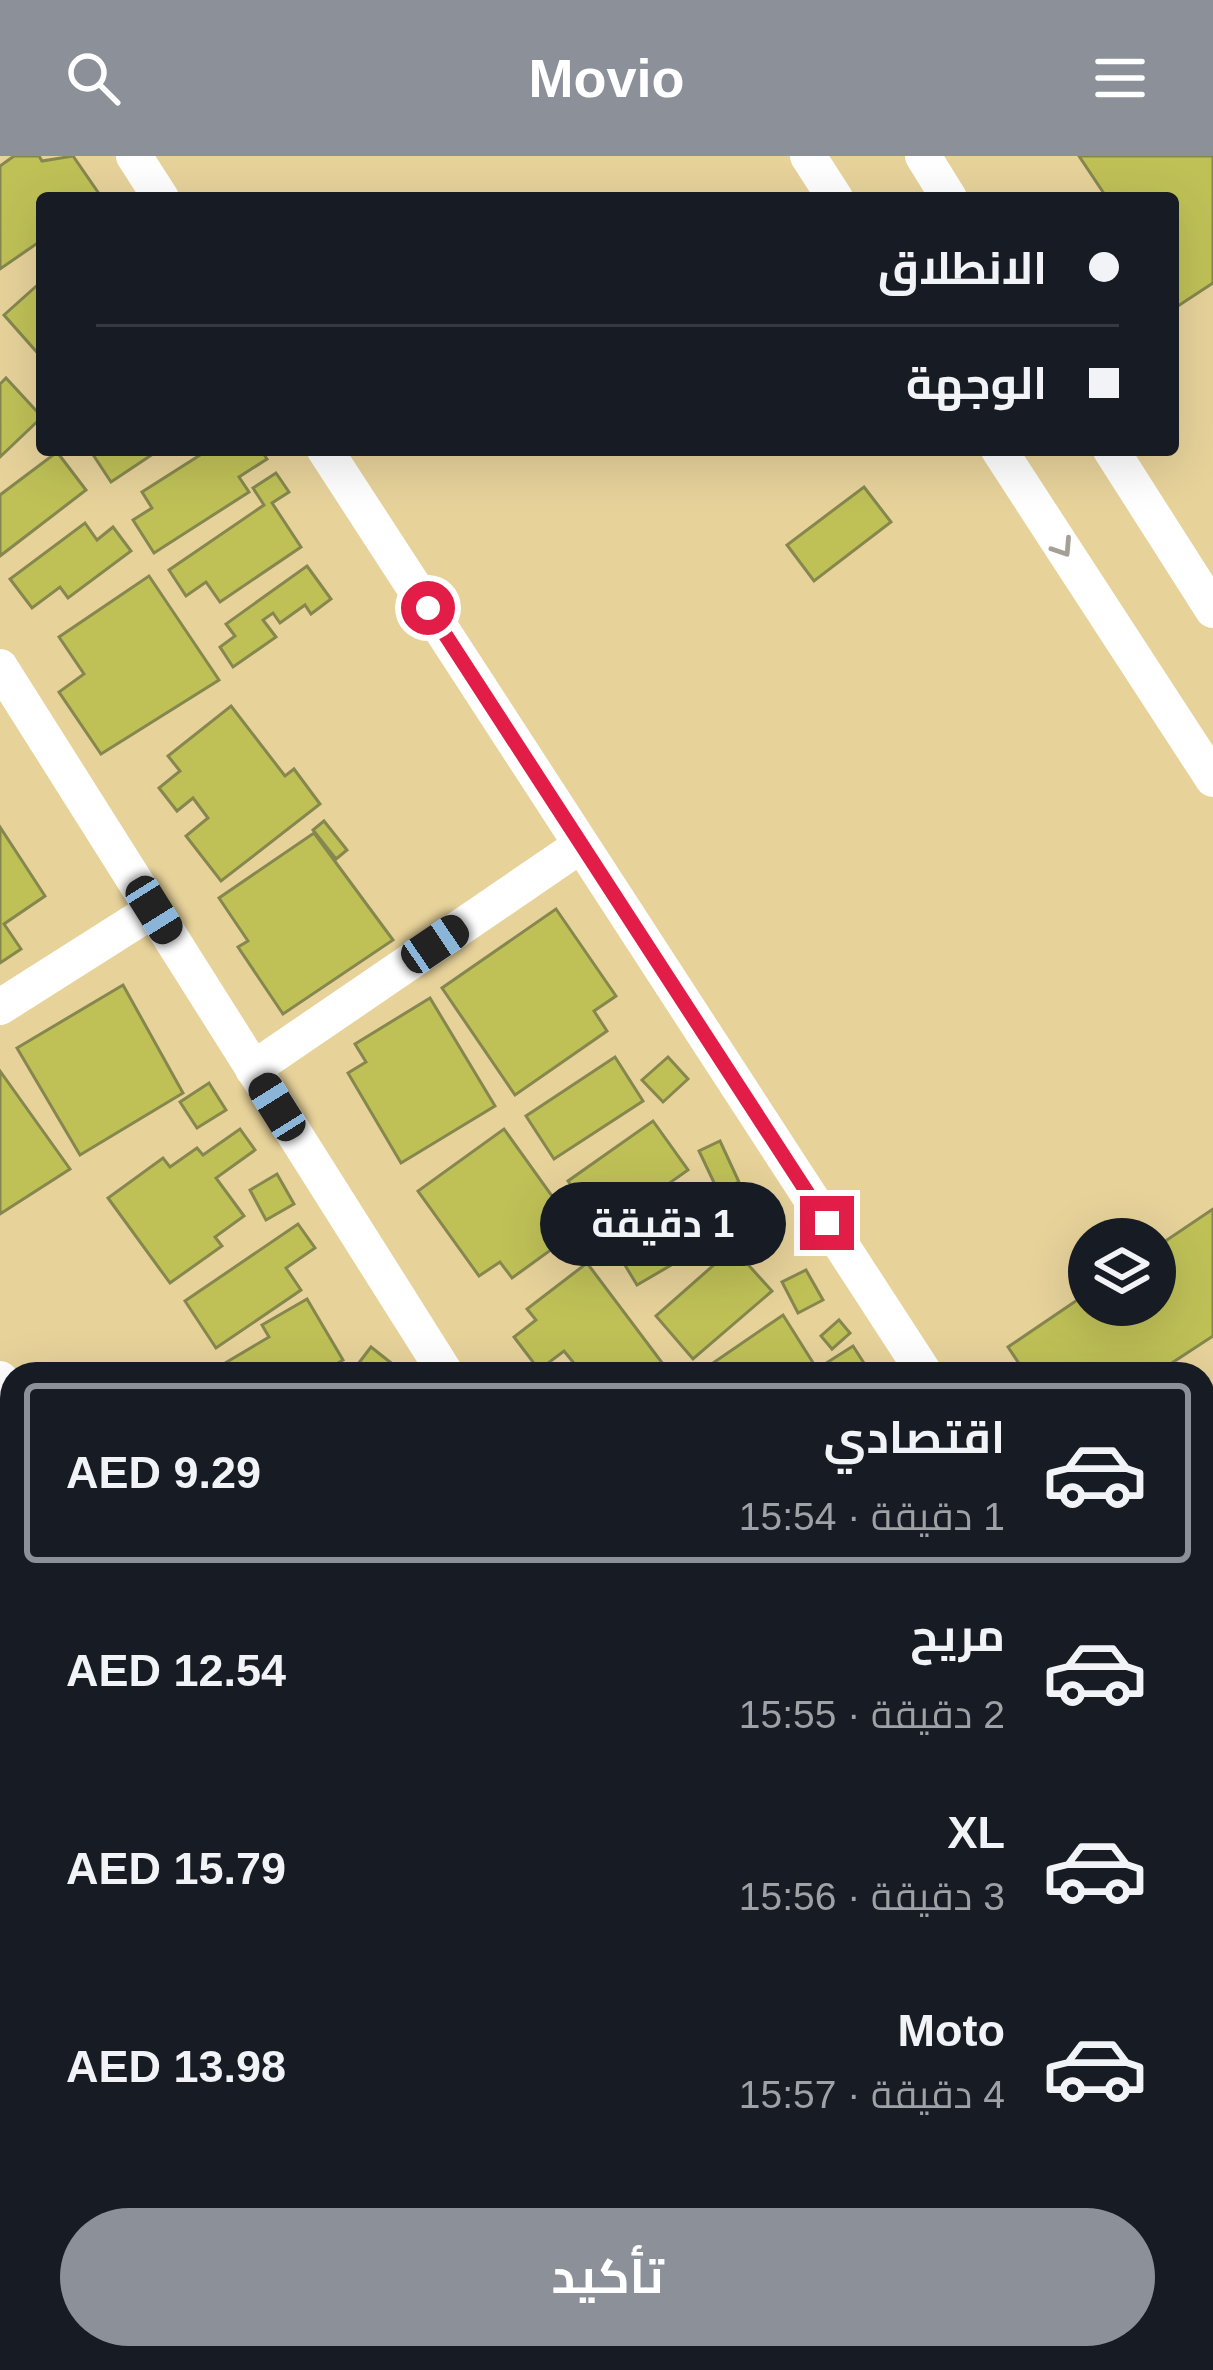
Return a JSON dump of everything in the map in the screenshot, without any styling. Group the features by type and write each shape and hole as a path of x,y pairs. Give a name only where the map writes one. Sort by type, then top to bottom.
{"street":[{"path":"134,156 157,192"},
{"path":"808,156 831,192"},
{"path":"922,156 946,192"},
{"path":"329,456 917,1362"},
{"path":"1003,456 1213,778"},
{"path":"1115,456 1213,610"},
{"path":"0,667 438,1362"},
{"path":"253,1069 581,845"},
{"path":"0,1007 154,910"}],"building":[{"path":"14,156 39,156 42,161 73,156 98,192 36,192 36,244 0,269 0,166"},
{"path":"1079,156 1213,156 1213,283 1179,305 1179,192 1103,192"},
{"path":"36,286 36,351 4,315"},
{"path":"6,378 36,410 36,423 0,457 0,384"},
{"path":"52,456 60,456 86,490 0,556 0,495"},
{"path":"94,456 150,456 111,482"},
{"path":"199,456 267,459 239,477 249,492 154,553 133,520 152,508 142,492"},
{"path":"276,473 289,492 272,503 301,547 220,602 206,582 186,596 169,570 264,505 253,488"},
{"path":"864,487 891,522 814,581 787,545"},
{"path":"85,523 97,540 113,527 131,551 68,598 60,587 32,608 10,579"},
{"path":"307,566 331,599 311,614 305,605 280,623 273,613 263,620 276,637 233,667 220,647 235,636 226,624"},
{"path":"149,576 219,680 101,754 59,692 84,674 59,637"},
{"path":"231,706 285,776 294,769 320,804 221,881 186,836 208,818 193,798 177,811 159,788 180,771 168,756"},
{"path":"324,821 347,850 336,859 313,830"},
{"path":"0,827 45,896 4,924 21,949 0,963"},
{"path":"314,833 393,940 283,1014 238,947 248,941 219,898"},
{"path":"556,909 616,996 594,1011 607,1031 515,1095 442,988"},
{"path":"123,985 183,1093 80,1155 17,1048"},
{"path":"430,998 495,1106 401,1163 348,1073 366,1062 355,1044"},
{"path":"615,1057 643,1101 554,1159 526,1116"},
{"path":"668,1057 688,1079 663,1102 642,1080"},
{"path":"0,1071 70,1169 0,1214"},
{"path":"209,1083 226,1110 197,1128 180,1102"},
{"path":"653,1121 688,1170 602,1231 568,1181"},
{"path":"240,1129 255,1150 216,1178 244,1216 215,1237 222,1246 170,1283 108,1198 163,1158 170,1167 197,1148 203,1155"},
{"path":"504,1129 577,1231 512,1278 500,1262 479,1276 418,1191"},
{"path":"720,1141 739,1182 718,1191 699,1151"},
{"path":"277,1174 294,1204 266,1220 250,1190"},
{"path":"702,1189 728,1232 637,1285 611,1242"},
{"path":"757,1197 767,1213 744,1228 733,1213"},
{"path":"1213,1209 1213,1336 1173,1362 1018,1362 1008,1347 1068,1306 1068,1326 1176,1326 1176,1234"},
{"path":"298,1224 315,1248 286,1268 301,1290 216,1348 185,1301"},
{"path":"733,1248 772,1291 693,1359 656,1316"},
{"path":"587,1263 661,1362 573,1362 564,1351 550,1362 533,1362 514,1337 536,1320 527,1309"},
{"path":"806,1270 823,1300 798,1313 782,1282"},
{"path":"307,1299 343,1360 227,1362 269,1337 262,1325"},
{"path":"783,1315 813,1362 714,1362"},
{"path":"839,1320 850,1333 832,1349 821,1336"},
{"path":"853,1346 863,1362 828,1362"},
{"path":"371,1347 390,1362 360,1362"}],"route":[{"path":"428,608 827,1223"}]}
